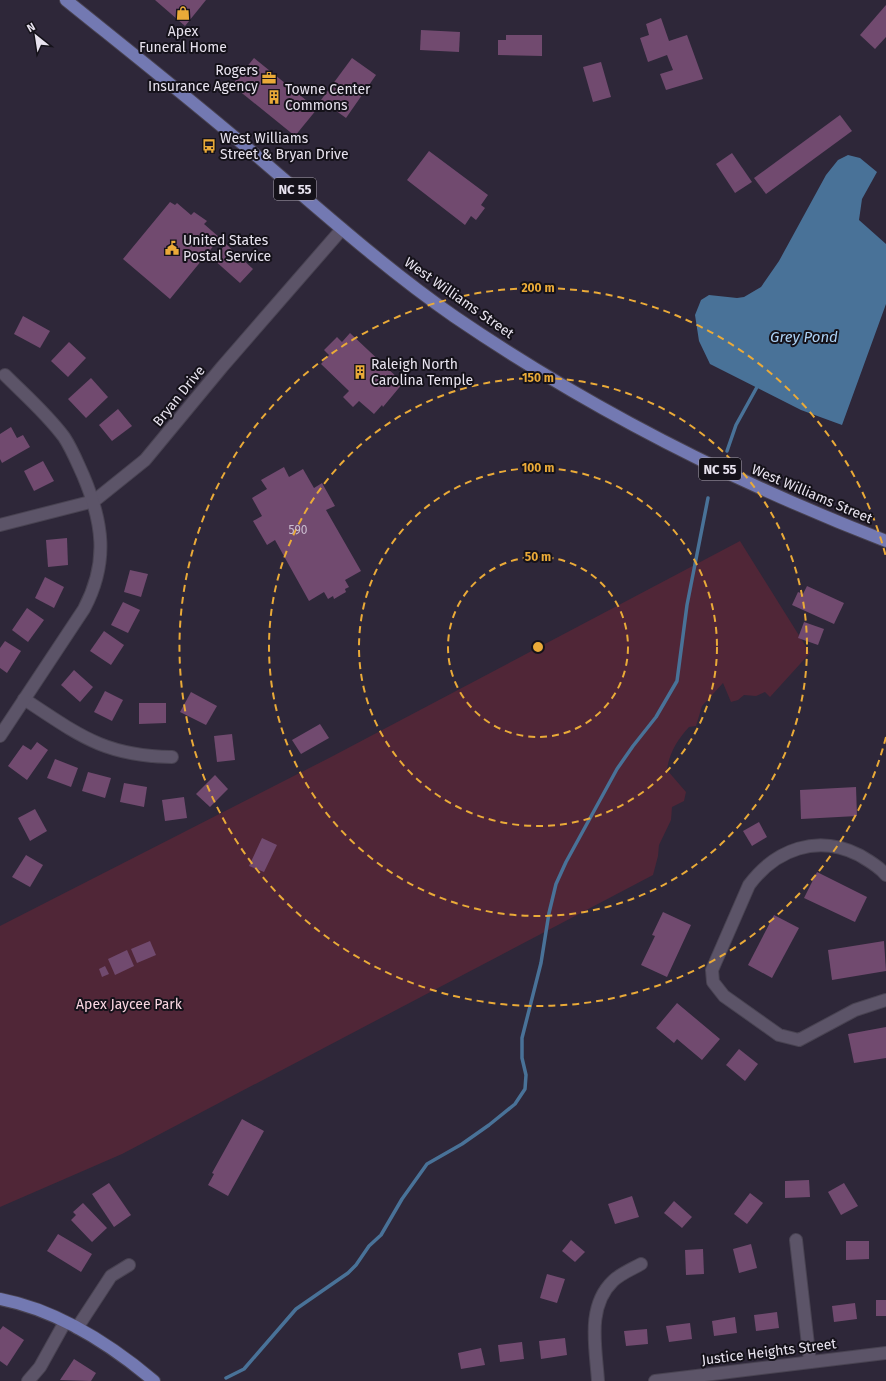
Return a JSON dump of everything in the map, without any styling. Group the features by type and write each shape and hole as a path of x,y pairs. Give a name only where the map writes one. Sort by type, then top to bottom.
{"main road":[{"name":"West Williams Street","path":"66,0 186,96 402,277 455,316 584,399 658,439 760,488 886,541"},
{"path":"0,1299 51,1315 77,1328 117,1352 154,1381"}],"street":[{"name":"Bryan Drive","path":"0,525 94,501 145,460 222,367 342,228"},
{"path":"0,736 84,609 94,588 102,551 94,501 74,454 52,423 5,375"},
{"path":"24,699 78,735 104,747 122,753 149,757 172,758"},
{"path":"886,875 881,869 870,861 854,853 829,845 793,850 778,858 758,873 749,885 712,970 713,982 724,996 779,1035 789,1039 799,1040 855,1010 886,1000"},
{"path":"796,1240 810,1362"},
{"path":"598,1381 595,1321 600,1300 613,1281 641,1264"},
{"path":"77,1328 111,1276 129,1265"},
{"path":"28,1381 40,1366 65,1322"},
{"name":"Justice Heights Street","path":"655,1381 886,1353"}],"green space":[{"name":"Apex Jaycee Park","path":"740,541 810,653 770,697 765,692 756,696 744,695 738,700 731,702 723,683 702,706 696,726 689,727 678,741 668,764 667,770 686,792 684,801 672,807 671,820 659,845 653,875 122,1154 0,1207 0,926 331,757"}],"water":[{"name":"Grey Pond","path":"848,155 860,158 877,172 862,199 859,220 886,244 886,304 842,425 801,410 710,364 699,341 695,315 701,300 709,295 737,298 744,297 761,287 779,261 826,175 838,160"}],"building":[{"name":"Apex Funeral Home","path":"155,0 206,0 185,26"},
{"path":"886,5 886,37 875,49 860,35"},
{"path":"661,18 669,41 687,35 703,79 666,90 660,74 673,70 667,55 648,62 640,38 649,35 646,24"},
{"path":"421,30 460,32 459,52 420,50"},
{"path":"506,35 542,35 542,56 498,55 498,40 506,40"},
{"name":"Towne Center Commons","path":"254,58 317,109 295,136 232,85"},
{"path":"352,58 376,75 346,118 321,100"},
{"path":"601,62 611,97 593,102 583,67"},
{"path":"840,115 852,131 766,194 754,178"},
{"path":"429,151 488,195 481,205 485,208 476,220 471,216 465,225 407,180"},
{"path":"732,153 752,182 735,193 716,164"},
{"name":"United States Postal Service","path":"170,202 175,205 177,203 191,215 194,212 207,221 204,224 220,238 170,299 123,259"},
{"path":"226,244 253,269 240,283 213,259"},
{"path":"23,316 50,331 40,348 14,334"},
{"name":"Raleigh North Carolina Temple","path":"350,333 403,383 383,407 382,405 374,414 359,401 353,407 343,397 349,391 321,364 329,355 324,350 337,337 342,342"},
{"path":"69,342 86,358 68,377 51,361"},
{"path":"91,378 108,397 86,418 68,399"},
{"path":"118,409 132,426 112,441 99,425"},
{"path":"11,427 17,438 23,435 30,447 2,463 0,459 0,434"},
{"path":"43,461 54,481 34,491 24,471"},
{"path":"284,467 289,477 303,469 314,488 322,483 335,506 326,510 361,571 345,580 349,587 345,589 346,592 334,599 333,596 328,599 324,592 309,601 275,540 267,545 253,521 262,516 252,498 267,489 261,480"},
{"path":"67,538 68,565 48,567 46,540"},
{"path":"130,570 148,574 141,597 124,592"},
{"path":"45,577 64,587 54,608 35,598"},
{"path":"807,586 844,603 834,624 792,605 798,592 803,594"},
{"path":"123,602 140,610 128,633 111,625"},
{"path":"27,608 44,620 28,642 12,630"},
{"path":"804,622 824,629 818,645 798,638"},
{"path":"104,631 124,645 111,665 90,651"},
{"path":"5,641 21,651 7,673 0,668 0,648"},
{"path":"74,670 93,687 80,702 61,685"},
{"path":"105,691 123,700 112,721 94,712"},
{"path":"191,692 217,706 206,725 180,712"},
{"path":"139,703 166,703 166,723 139,724"},
{"path":"320,724 329,738 301,754 292,740"},
{"path":"232,734 235,760 217,762 214,736"},
{"path":"37,742 48,750 27,780 8,766 23,745 31,750"},
{"path":"55,759 78,768 71,787 47,778"},
{"path":"88,772 111,778 105,798 82,791"},
{"path":"215,775 228,789 210,807 196,794"},
{"path":"124,783 147,787 144,807 120,802"},
{"path":"856,787 857,816 801,819 800,790"},
{"path":"184,797 187,818 165,821 162,800"},
{"path":"35,809 47,831 30,841 18,818"},
{"path":"759,822 767,837 752,846 743,831"},
{"path":"262,838 277,845 264,872 249,866"},
{"path":"26,855 43,865 30,887 12,877"},
{"path":"817,872 867,897 855,922 804,898"},
{"path":"663,912 691,925 667,977 641,965 655,936 652,935"},
{"path":"774,915 799,928 772,978 748,965"},
{"path":"150,941 156,955 137,963 131,949"},
{"path":"884,941 886,971 832,980 828,950"},
{"path":"127,950 134,966 115,975 108,959"},
{"path":"105,966 109,974 102,977 99,969"},
{"path":"677,1003 720,1039 702,1060 677,1039 674,1043 656,1028"},
{"path":"886,1027 886,1058 854,1063 848,1034"},
{"path":"739,1049 758,1064 745,1081 726,1065"},
{"path":"242,1119 264,1131 228,1196 208,1185 214,1174 212,1173"},
{"path":"809,1180 810,1197 785,1198 785,1181"},
{"path":"109,1183 131,1215 114,1227 92,1194"},
{"path":"844,1183 858,1206 841,1215 828,1192"},
{"path":"750,1193 763,1203 747,1224 734,1214"},
{"path":"632,1196 639,1217 615,1224 608,1204"},
{"path":"674,1201 692,1217 682,1228 664,1213"},
{"path":"83,1203 107,1228 92,1242 71,1220 76,1215 73,1212"},
{"path":"58,1234 92,1254 81,1272 47,1251"},
{"path":"571,1240 585,1252 575,1262 562,1251"},
{"path":"846,1241 869,1241 869,1259 846,1260"},
{"path":"751,1244 757,1268 739,1273 733,1249"},
{"path":"703,1249 704,1274 686,1275 685,1250"},
{"path":"547,1274 565,1279 557,1303 540,1298"},
{"path":"876,1300 886,1300 886,1316 876,1316"},
{"path":"855,1303 857,1319 834,1322 832,1306"},
{"path":"777,1312 779,1328 756,1331 754,1315"},
{"path":"735,1317 737,1333 714,1336 712,1321"},
{"path":"690,1323 692,1339 669,1342 666,1326"},
{"path":"3,1326 24,1340 7,1366 0,1361 0,1330"},
{"path":"647,1329 648,1344 626,1346 624,1331"},
{"path":"565,1338 567,1355 541,1359 539,1341"},
{"path":"522,1342 524,1359 500,1362 498,1345"},
{"path":"481,1348 485,1365 461,1369 458,1353"},
{"path":"74,1359 96,1373 91,1381 60,1380"}],"waterway":[{"path":"727,451 736,425 757,387"},
{"path":"226,1378 244,1369 296,1309 348,1273 356,1265 369,1246 381,1235 402,1199 427,1164 462,1144 489,1125 515,1104 525,1089 526,1075 522,1058 522,1038 541,963 549,913 556,884 566,862 617,769 656,717 677,681 687,605 708,498"}],"place":[{"name":"Apex Funeral Home","path":"183,13"},
{"name":"Rogers Insurance Agency","path":"269,78"},
{"name":"Towne Center Commons","path":"274,97"},
{"name":"West Williams Street & Bryan Drive","path":"209,146"},
{"name":"United States Postal Service","path":"172,248"},
{"name":"Raleigh North Carolina Temple","path":"360,372"}]}
